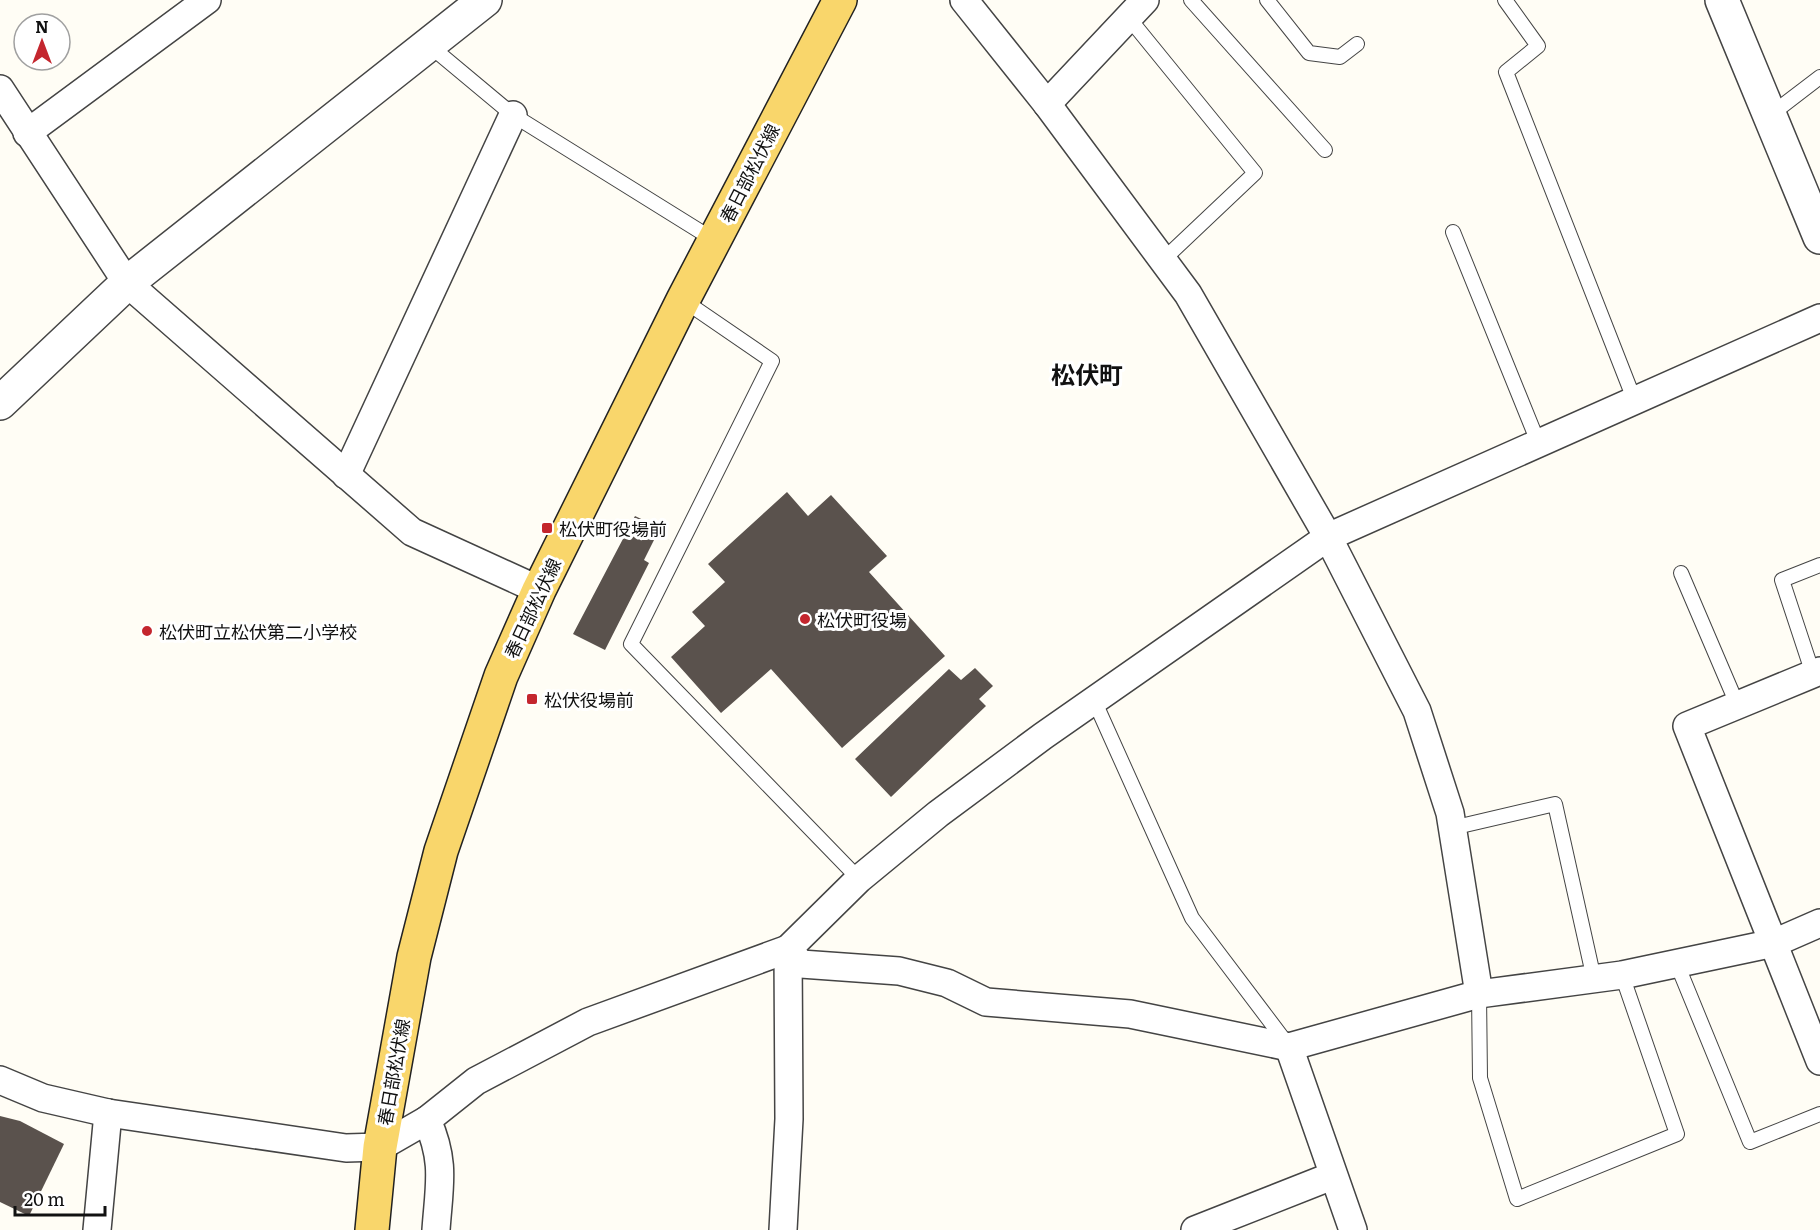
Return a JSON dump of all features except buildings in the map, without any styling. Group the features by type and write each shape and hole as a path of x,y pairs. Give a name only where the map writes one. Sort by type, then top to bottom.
{"main road":[{"name":"春日部松伏線","path":"372,1230 380,1147 414,957 441,851 501,676 539,590 683,300 840,0"}],"street":[{"path":"27,133 207,0"},
{"path":"0,403 127,283 427,43 485,0"},
{"path":"964,0 1047,105 1188,294 1328,537 1417,711 1450,813 1479,994"},
{"path":"1722,0 1820,237"},
{"path":"1047,105 1136,8"},
{"path":"0,89 127,283 412,532 539,590"},
{"path":"346,475 513,115"},
{"path":"0,1080 43,1098 108,1113 346,1148 380,1147 427,1120 476,1081 588,1022 788,949 859,879 938,814 1094,700 1328,537 1820,318"},
{"path":"1816,672 1687,726 1820,1061"},
{"path":"788,949 801,964 899,971 947,983 986,1002 1130,1014 1289,1047 1479,994 1622,975 1677,964 1774,943 1820,924"},
{"path":"783,1230 789,1119 788,949"},
{"path":"1289,1047 1332,1176 1353,1230"},
{"path":"97,1230 108,1113"},
{"path":"427,1120 438,1144 441,1166 436,1230"},
{"path":"1200,1229 1332,1176"}],"lane":[{"path":"1191,0 1325,150"},
{"path":"1268,0 1309,53 1340,57 1358,44"},
{"path":"1505,0 1538,46 1506,72 1634,399"},
{"path":"1136,8 1255,173 1163,260"},
{"path":"427,43 513,115 715,240"},
{"path":"1769,116 1820,77"},
{"path":"1453,232 1538,442"},
{"path":"683,300 772,361 631,644 859,879"},
{"path":"1816,672 1782,579 1820,565"},
{"path":"1681,573 1737,704"},
{"path":"1094,700 1192,918 1289,1047"},
{"path":"1452,828 1555,804 1594,979"},
{"path":"1677,964 1750,1142 1820,1114"},
{"path":"1479,994 1480,1078 1517,1199 1677,1134 1622,975"}],"place":[{"name":"松伏町役場前","path":"547,528"},
{"name":"松伏町役場","path":"805,619"},
{"name":"松伏町立松伏第二小学校","path":"147,631"},
{"name":"松伏役場前","path":"532,699"}],"district":[{"name":"松伏町","path":"1087,373"}]}
